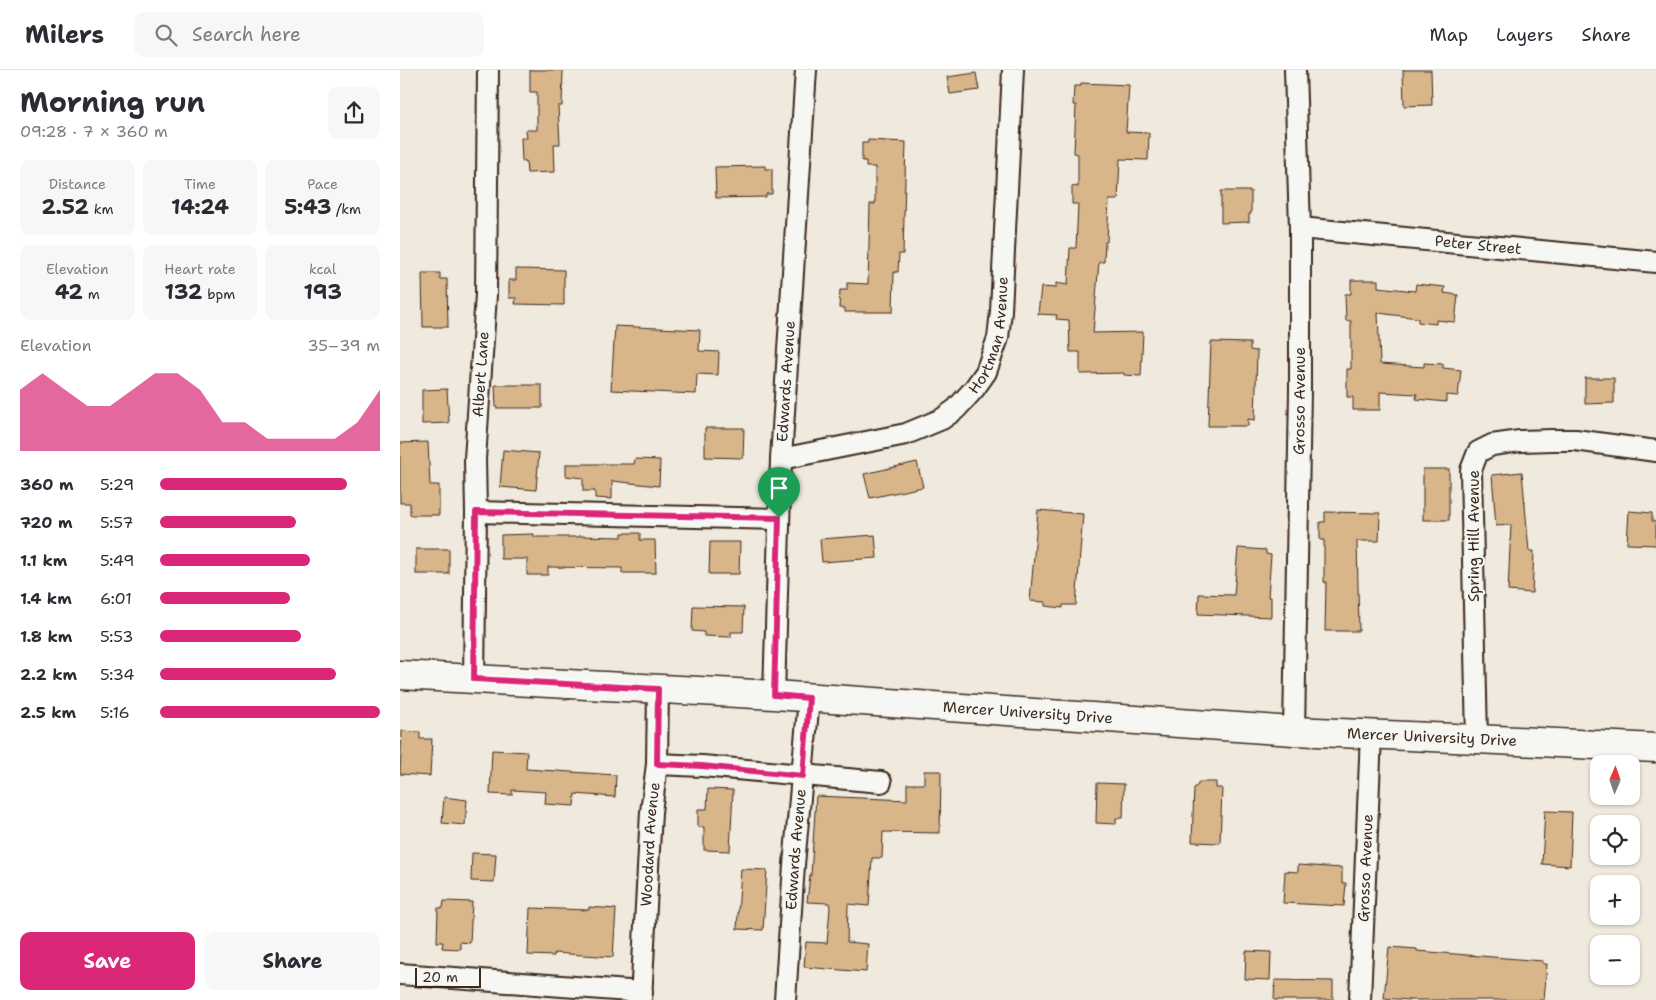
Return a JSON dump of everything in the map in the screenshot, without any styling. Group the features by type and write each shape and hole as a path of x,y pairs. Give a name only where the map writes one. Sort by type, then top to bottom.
{"main road":[{"name":"Mercer University Drive","path":"400,675 774,695 1294,731 1477,738 1656,748"}],"street":[{"name":"Albert Lane","path":"474,679 475,459 486,295 488,70"},
{"name":"Edwards Avenue","path":"774,695 781,459 806,70"},
{"name":"Hortman Avenue","path":"781,459 906,434 942,419 956,409 986,372 998,338 1001,311 1014,70"},
{"name":"Grosso Avenue","path":"1294,731 1300,391 1300,228 1295,70"},
{"name":"Peter Street","path":"1300,228 1656,262"},
{"name":"Spring Hill Avenue","path":"1477,738 1471,470 1478,452 1492,445 1520,441 1553,440 1575,440 1654,451"},
{"path":"476,512 779,518"},
{"name":"Woodard Avenue","path":"641,996 652,812 657,764 658,689"},
{"name":"Edwards Avenue","path":"785,1000 794,865 809,698"},
{"name":"Grosso Avenue","path":"1360,1000 1371,735"},
{"path":"657,764 702,766 881,782"},
{"path":"400,974 641,996"}],"building":[{"path":"530,70 563,70 562,106 558,106 560,144 554,144 555,172 527,173 526,161 522,161 521,138 527,138 526,130 537,130 537,92 530,92"},
{"path":"1403,70 1431,70 1432,105 1404,106"},
{"path":"976,73 979,90 950,94 947,77"},
{"path":"1081,83 1129,85 1126,132 1149,133 1148,160 1120,159 1118,200 1109,200 1104,262 1099,262 1093,333 1143,332 1141,376 1124,375 1124,373 1080,374 1080,352 1070,352 1069,320 1056,319 1057,315 1038,314 1041,287 1056,288 1056,283 1068,285 1070,248 1076,248 1078,204 1072,204 1072,186 1078,187 1078,154 1074,153 1076,105 1073,105 1074,86 1081,86"},
{"path":"868,140 906,142 903,254 899,254 898,272 894,272 893,312 845,312 845,308 839,308 840,290 847,290 847,283 868,284 870,204 875,204 875,167 866,167 866,161 862,161 862,143 868,143"},
{"path":"765,166 765,169 772,169 772,194 766,194 766,197 716,198 715,167"},
{"path":"1221,191 1251,191 1249,222 1221,223"},
{"path":"516,269 564,270 564,305 515,304 516,298 509,298 509,280 516,280"},
{"path":"422,273 440,273 440,279 447,279 448,327 423,327"},
{"path":"1351,280 1378,280 1378,287 1415,291 1416,284 1445,287 1444,293 1458,295 1455,322 1436,320 1436,324 1418,322 1418,318 1378,313 1380,364 1424,367 1424,363 1443,364 1443,368 1461,370 1458,396 1446,395 1446,402 1416,399 1417,394 1380,392 1380,410 1353,410 1353,397 1347,397 1347,369 1351,369 1351,321 1346,321 1345,294 1351,294"},
{"path":"615,326 700,330 699,351 719,352 718,375 697,374 696,394 611,390"},
{"path":"1211,342 1250,343 1250,350 1257,351 1255,420 1248,419 1248,426 1208,426"},
{"path":"1585,378 1614,378 1614,403 1585,404"},
{"path":"495,385 542,385 542,408 496,408"},
{"path":"447,389 449,423 422,424 422,390"},
{"path":"705,428 744,428 743,458 705,457"},
{"path":"428,442 430,485 439,485 439,515 410,515 410,503 400,503 400,443"},
{"path":"503,450 539,453 536,490 500,487"},
{"path":"635,459 660,460 659,486 612,481 612,499 595,498 595,491 583,491 583,478 566,476 566,464 634,464"},
{"path":"917,462 923,487 870,498 864,474"},
{"path":"1423,469 1449,469 1449,520 1423,520"},
{"path":"1522,472 1529,551 1534,551 1532,593 1508,591 1511,525 1496,526 1492,475"},
{"path":"1038,510 1083,514 1076,605 1063,605 1063,608 1045,606 1045,602 1030,601"},
{"path":"1629,511 1652,513 1652,521 1656,522 1656,545 1627,544"},
{"path":"1325,512 1380,513 1379,541 1357,541 1359,631 1325,631 1326,582 1324,582 1324,540 1320,540 1320,522 1325,522"},
{"path":"622,533 640,533 640,540 655,540 656,573 622,573 622,568 548,567 548,575 527,575 527,559 501,559 501,535 534,534 534,537 622,537"},
{"path":"875,535 877,558 822,562 820,539"},
{"path":"710,542 740,542 739,574 709,574"},
{"path":"1238,548 1266,550 1266,554 1271,555 1268,597 1271,597 1271,617 1198,614 1199,594 1234,595"},
{"path":"416,549 449,549 449,574 416,574"},
{"path":"693,606 744,607 743,632 731,632 731,637 704,636 704,632 692,631"},
{"path":"402,731 420,732 420,739 432,739 430,776 400,774"},
{"path":"492,750 527,752 526,769 616,775 615,797 575,794 574,806 545,804 546,792 512,790 512,795 490,794"},
{"path":"924,771 941,771 940,833 883,832 882,858 872,858 869,906 848,904 847,942 868,944 866,972 804,967 806,942 827,943 830,908 829,903 807,902 811,875 816,796 907,800 907,784 924,784"},
{"path":"1199,782 1216,782 1216,788 1222,788 1220,843 1192,842 1194,788"},
{"path":"1097,783 1124,784 1123,818 1116,818 1116,824 1096,823"},
{"path":"708,789 733,790 730,851 704,850 704,827 698,827 698,809 707,809"},
{"path":"444,797 467,800 465,825 442,823"},
{"path":"1545,811 1572,812 1570,866 1542,864"},
{"path":"472,853 496,854 494,882 471,881"},
{"path":"1298,865 1342,868 1342,883 1346,883 1344,906 1283,903 1285,871 1298,872"},
{"path":"741,869 767,870 763,930 737,929"},
{"path":"444,901 472,902 470,943 460,942 460,949 442,948 443,942 437,942 438,908 443,908"},
{"path":"589,907 616,909 613,957 554,953 554,956 528,955 530,908 589,910"},
{"path":"1389,947 1543,961 1543,964 1547,964 1544,1000 1409,1000 1384,998"},
{"path":"1246,951 1271,952 1270,980 1245,979"},
{"path":"1275,980 1333,981 1333,1000 1274,1000"}],"route":[{"path":"476,512 779,518 774,695 809,698 803,776 702,766 657,764 658,689 474,679 476,512"}]}
